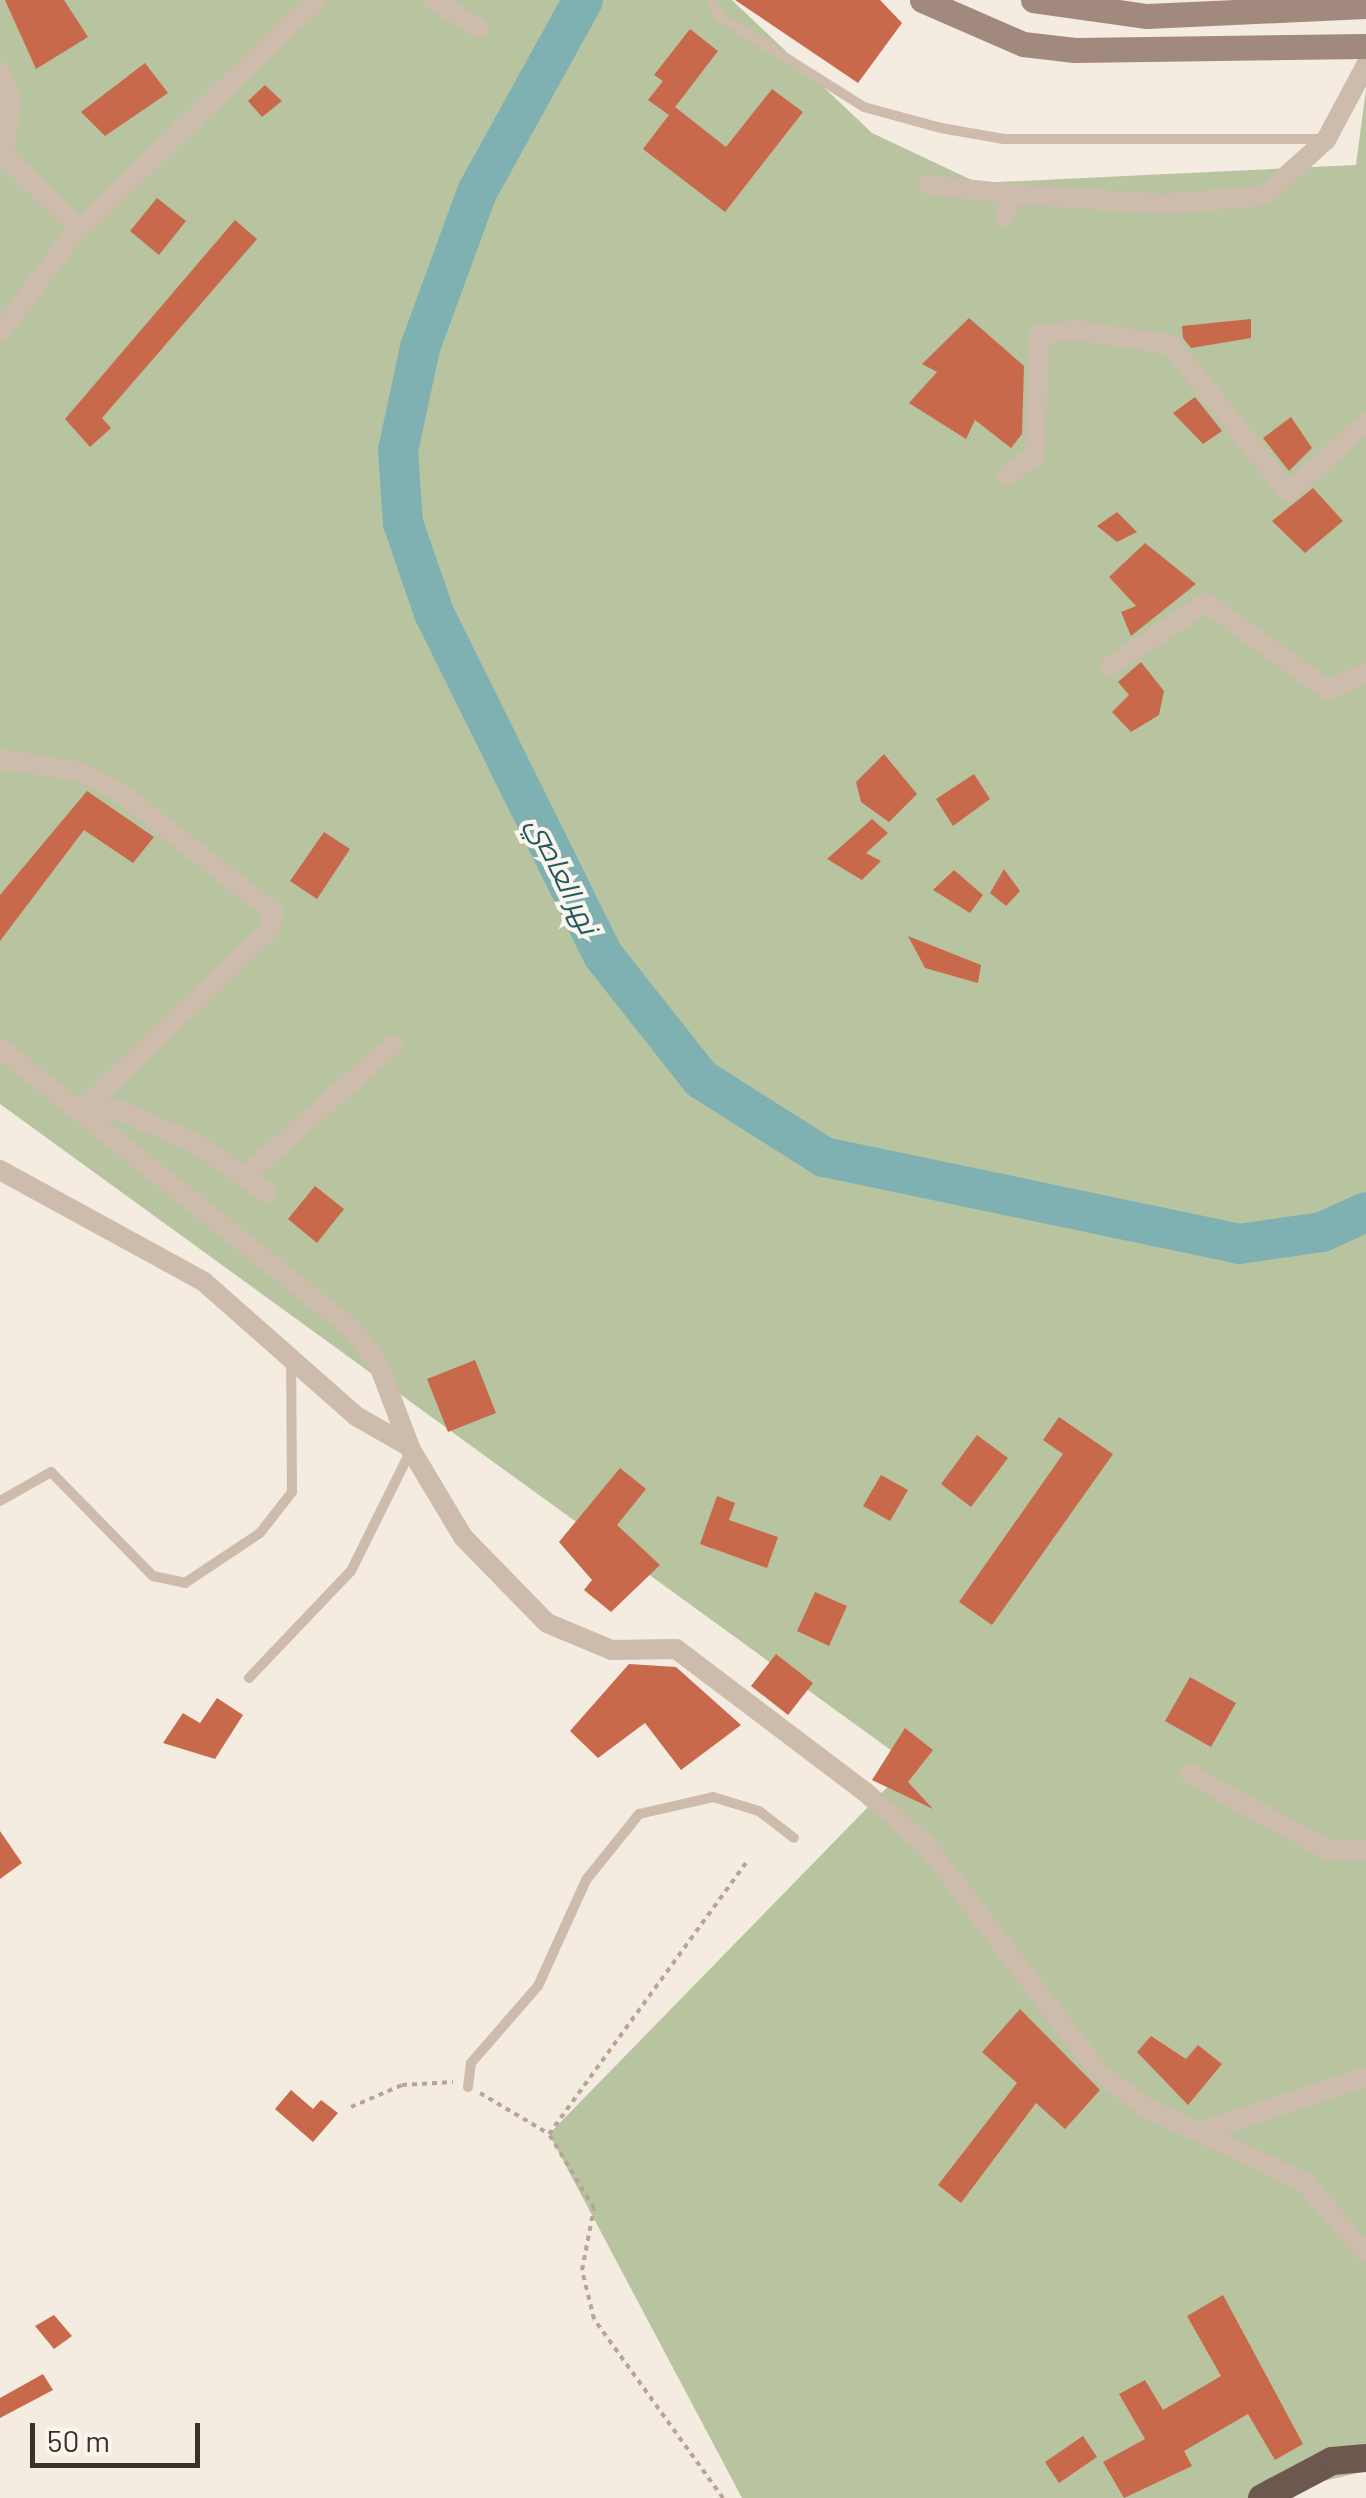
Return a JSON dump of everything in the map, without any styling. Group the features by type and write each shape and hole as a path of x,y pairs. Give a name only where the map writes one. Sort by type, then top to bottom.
{"highway":[{"path":"1262,2498 1332,2460 1366,2458"}],"main road":[{"path":"922,0 958,22 1040,46 1366,46"},
{"path":"1033,0 1148,16 1366,6"}],"street":[{"path":"0,332 80,229 316,0"},
{"path":"433,0 478,28"},
{"path":"928,185 1164,204 1264,196 1326,140 1366,64"},
{"path":"0,71 11,100 4,156 80,229"},
{"path":"1005,217 1012,194"},
{"path":"1008,476 1035,455 1038,335 1056,332 1171,345 1288,492 1366,423"},
{"path":"1110,666 1206,603 1328,690 1366,672"},
{"path":"0,759 81,772 122,794 273,912 270,929 83,1109"},
{"path":"246,1175 393,1045"},
{"path":"0,1048 83,1109 158,1180 351,1328 396,1396 411,1448 464,1537 547,1623 612,1650 676,1649 864,1790 926,1845 1100,2072 1145,2107 1204,2131 1304,2182 1366,2253"},
{"path":"83,1109 119,1110 246,1175 267,1194"},
{"path":"0,1170 203,1281 356,1416 411,1448"},
{"path":"1190,1774 1327,1850 1366,1851"},
{"path":"1204,2131 1366,2076"}],"lane":[{"path":"711,0 719,16 864,107 941,128 1004,139 1326,140"},
{"path":"0,1501 51,1472 153,1576 185,1583 260,1532 292,1492 291,1358"},
{"path":"249,1678 351,1571 411,1448"},
{"path":"468,2087 472,2064 538,1986 586,1880 639,1814 713,1796 758,1811 794,1838"}],"path":[{"path":"549,2134 746,1863"},
{"path":"351,2107 402,2085 468,2087 549,2134 594,2208 582,2270 594,2318 723,2498"}],"green space":[{"path":"0,0 732,0 872,133 978,183 1356,165 1366,89 1366,2471 1252,2498 742,2498 549,2134 910,1764 0,1104"}],"building":[{"path":"5,0 64,0 88,37 36,69"},
{"path":"735,0 880,0 902,23 858,83"},
{"path":"690,29 718,51 669,115 648,100 663,81 654,75"},
{"path":"145,63 168,93 105,136 81,112"},
{"path":"265,85 282,101 262,117 248,101"},
{"path":"772,89 803,112 725,212 643,149 675,107 726,147"},
{"path":"157,198 186,221 159,255 130,231"},
{"path":"235,220 257,239 102,418 111,428 90,447 65,419"},
{"path":"969,318 1024,366 1022,434 1011,448 975,420 966,439 909,403 937,372 922,364"},
{"path":"1251,319 1251,338 1191,348 1183,338 1182,326"},
{"path":"1195,397 1222,431 1203,444 1173,413"},
{"path":"1291,417 1312,448 1289,471 1263,438"},
{"path":"1313,488 1343,521 1305,553 1272,521"},
{"path":"1117,512 1137,532 1117,542 1097,526"},
{"path":"1145,543 1196,584 1131,636 1121,612 1136,606 1109,577"},
{"path":"1141,662 1164,691 1159,715 1131,732 1112,712 1129,695 1118,682"},
{"path":"884,754 917,794 889,822 861,802 856,782"},
{"path":"974,774 990,799 953,826 936,799"},
{"path":"87,791 154,837 133,863 84,830 0,941 0,895"},
{"path":"872,819 888,833 866,853 881,861 862,880 827,859"},
{"path":"324,832 350,849 317,899 290,881"},
{"path":"1004,869 1020,891 1006,906 990,893"},
{"path":"954,870 983,895 970,913 933,890"},
{"path":"908,936 981,965 978,983 925,968"},
{"path":"315,1186 344,1209 317,1243 288,1219"},
{"path":"475,1360 496,1413 448,1432 427,1379"},
{"path":"1059,1417 1113,1454 992,1625 959,1602 1063,1454 1043,1440"},
{"path":"977,1435 1008,1458 971,1507 941,1484"},
{"path":"620,1468 646,1489 617,1525 660,1565 611,1612 584,1590 592,1580 559,1542"},
{"path":"881,1475 908,1490 890,1521 863,1506"},
{"path":"717,1496 735,1503 729,1520 778,1537 767,1568 700,1544"},
{"path":"815,1592 847,1606 829,1646 797,1631"},
{"path":"776,1654 813,1683 788,1715 751,1686"},
{"path":"629,1664 676,1667 741,1725 681,1770 645,1723 598,1758 570,1731"},
{"path":"1190,1677 1236,1703 1211,1747 1165,1721"},
{"path":"217,1698 243,1715 215,1759 163,1743 183,1713 200,1723"},
{"path":"905,1728 933,1750 908,1782 933,1809 872,1780"},
{"path":"0,1831 22,1863 0,1879"},
{"path":"1020,2009 1100,2090 1065,2129 1036,2103 961,2203 938,2185 1017,2083 982,2052"},
{"path":"1151,2036 1186,2059 1198,2045 1222,2064 1188,2105 1137,2052"},
{"path":"291,2090 313,2109 321,2100 338,2113 313,2142 275,2109"},
{"path":"1223,2295 1303,2444 1275,2460 1248,2414 1184,2451 1192,2466 1124,2498 1103,2462 1145,2439 1119,2394 1145,2380 1163,2410 1221,2376 1187,2316"},
{"path":"54,2315 72,2336 54,2349 35,2326"},
{"path":"43,2374 53,2390 0,2418 0,2398"},
{"path":"1083,2436 1097,2457 1059,2483 1045,2462"}],"waterway":[{"name":"نهر العاصي","path":"583,0 477,192 420,348 398,451 403,523 434,613 603,955 701,1079 824,1157 1239,1244 1322,1232 1366,1212"}]}
